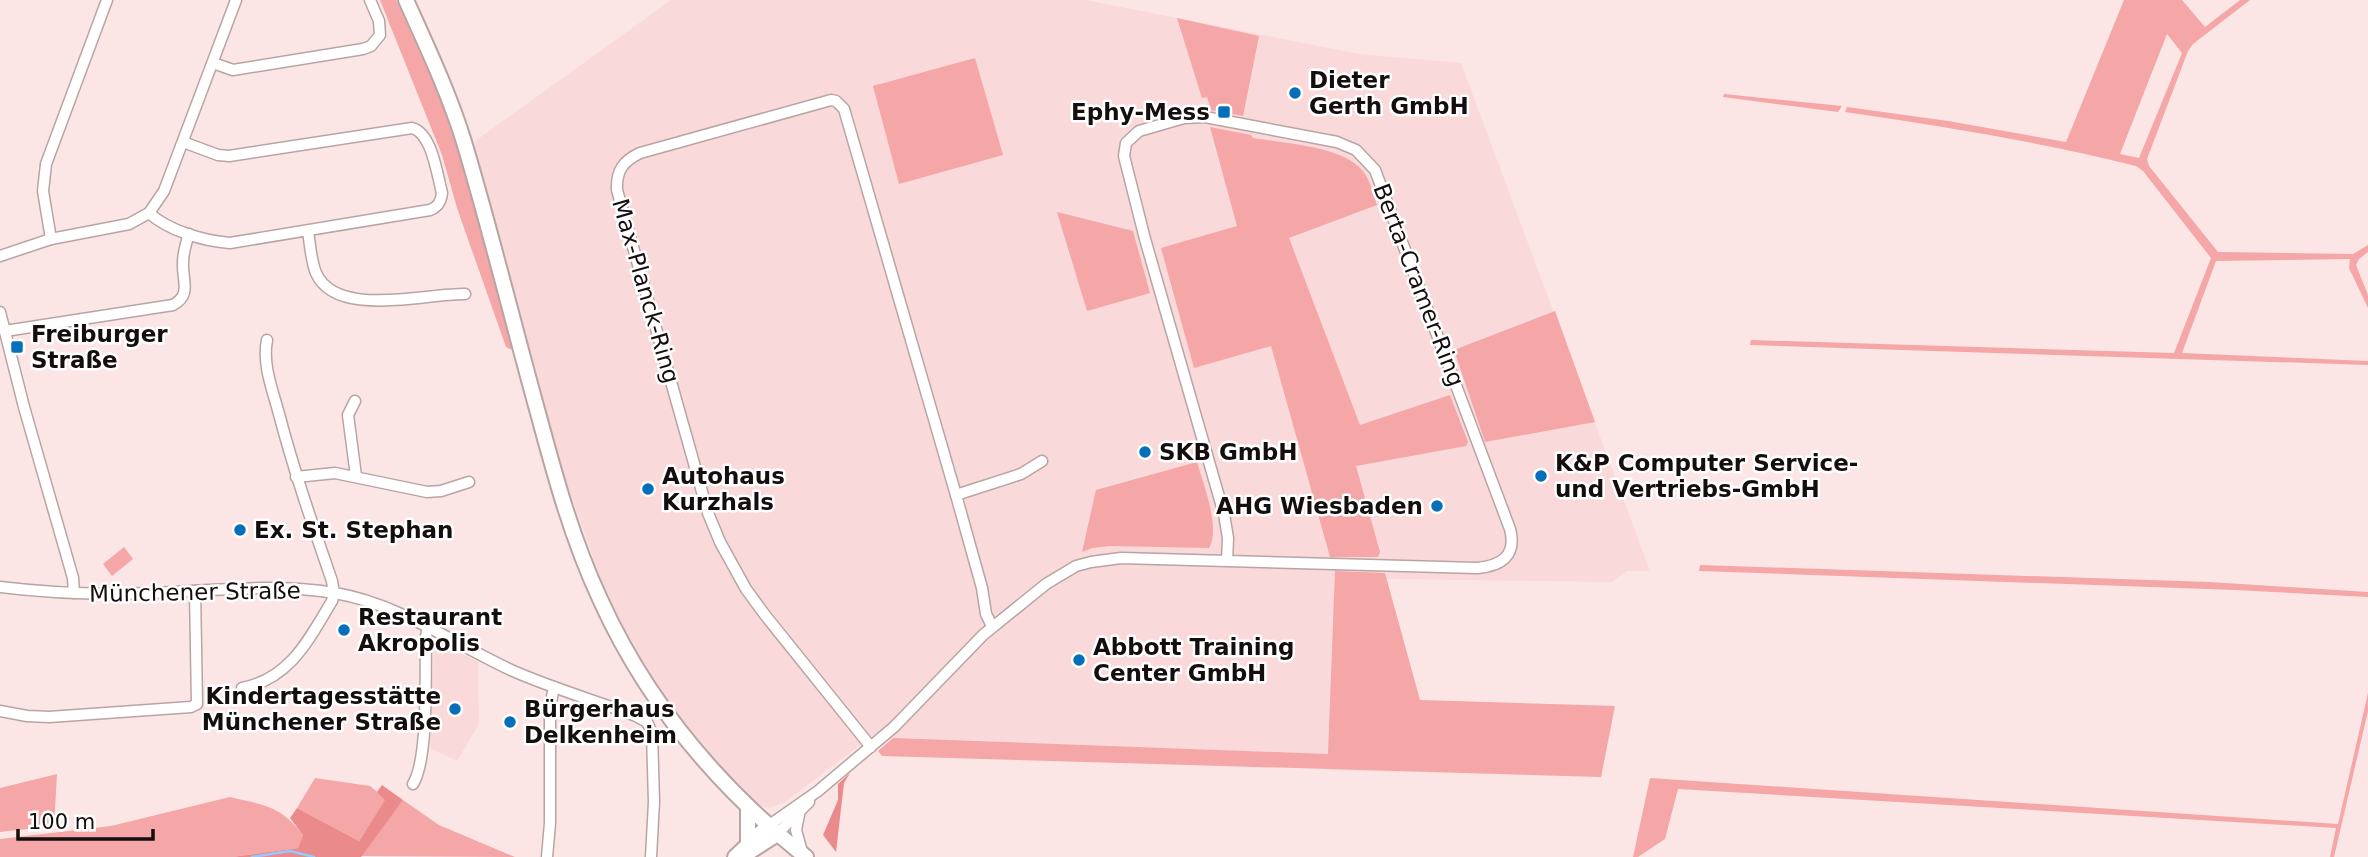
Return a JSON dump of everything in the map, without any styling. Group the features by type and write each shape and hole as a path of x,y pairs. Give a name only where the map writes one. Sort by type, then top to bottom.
{"main road":[{"path":"407,0 465,144 556,477 587,568 613,625 655,696 704,760 748,807 804,856"},
{"path":"745,850 748,807"},
{"path":"735,857 773,830"}],"street":[{"path":"51,239 43,191 44,171 107,0"},
{"path":"0,256 51,239 129,224 149,213 164,191 236,0"},
{"path":"213,63 233,70 371,46 380,35 379,20 370,0"},
{"name":"Max-Planck-Ring","path":"871,747 746,589 712,523 617,190 616,180 624,163 640,153 831,100 840,105 848,116 982,588 986,614 992,626"},
{"name":"Berta-Cramer-Ring","path":"992,626 1055,577 1091,562 1121,558 1227,561 1476,568 1489,567 1502,561 1510,551 1512,541 1497,494 1375,170 1356,150 1337,142 1196,117 1139,131 1126,143 1124,156 1125,168 1224,514 1228,538 1227,561"},
{"path":"149,213 159,222 214,242 230,243 435,208 442,199 425,135 412,128 229,156 218,155 183,142"},
{"path":"308,231 317,275 324,285 340,295 385,300 465,294"},
{"path":"5,331 180,302 186,291 182,267 189,233"},
{"path":"0,312 73,578 74,593"},
{"path":"242,688 270,678 300,653 334,593 296,477 265,359 267,340"},
{"path":"355,401 348,415 356,476"},
{"path":"956,495 1021,474 1042,461"},
{"path":"296,477 321,473 356,476 427,492 441,491 469,482"},
{"name":"Münchener Straße","path":"0,587 74,593 284,587 334,593 382,607 428,627 509,669 636,716 650,727 654,802 651,857"},
{"path":"0,711 49,717 191,707 197,704 195,591"},
{"path":"773,830 918,704 992,626"},
{"path":"413,784 417,778 423,749 428,627"},
{"path":"547,857 550,823 550,707 554,687"},
{"path":"773,830 800,813 818,791"},
{"path":"800,813 796,830 804,856"}],"shaded area":[{"path":"380,0 396,0 451,125 473,192 514,351 506,347 457,208 442,155"},
{"path":"671,0 1086,0 1359,54 1461,63 1650,571 1627,571 1612,582 1386,579 1420,700 1615,706 1601,777 1328,770 1328,754 893,738 876,733 785,802 770,808 749,797 712,758 657,686 635,651 602,582 563,473 474,146 478,139"},
{"path":"2124,0 2182,0 2205,27 2240,0 2250,0 2193,44 2188,51 2147,159 2149,166 2218,252 2353,254 2368,245 2368,252 2356,265 2368,295 2368,308 2349,268 2350,259 2216,261 2182,353 2368,361 2368,365 1750,345 1751,340 2174,353 2211,258 2143,171 2136,166 2028,142 1845,112 1847,107 1948,121 2066,142","holes":["2167,34 2182,53 2139,158 2120,154"]},
{"path":"1177,18 1259,36 1243,116 1211,110 1207,97 1202,98"},
{"path":"975,58 1003,155 899,184 873,86"},
{"path":"1724,94 1842,106 1838,112 1723,97"},
{"path":"1210,127 1251,135 1253,138 1327,151 1353,162 1369,182 1377,205 1289,238 1360,425 1450,395 1468,442 1466,446 1356,466 1380,552 1378,557 1330,557 1271,346 1194,368 1161,248 1237,226"},
{"path":"1057,212 1133,231 1150,293 1087,311"},
{"path":"1555,311 1595,422 1485,442 1454,350"},
{"path":"1197,462 1212,518 1212,540 1209,548 1109,546 1082,552 1096,490"},
{"path":"124,547 133,559 112,576 103,564"},
{"path":"1700,565 2209,582 2368,592 2368,597 1699,571"},
{"path":"1335,571 1385,573 1420,700 1615,706 1601,777 882,756 878,751 893,738 1328,754"},
{"name":"Kindertagesstätte Münchener Straße","path":"442,643 478,662 479,724 457,761 430,748 434,646"},
{"path":"2368,693 2368,711 2334,857 2330,857 2336,828 1678,789 1665,839 1638,857 1633,857 1650,778 2338,824"},
{"path":"850,773 844,783 836,852 823,835 838,800 838,784"},
{"path":"57,774 54,826 0,832 0,788"},
{"path":"315,778 370,786 386,799 359,841 297,808"},
{"path":"382,785 403,800 361,857 232,857 298,848 303,835 290,818 297,808 359,841 385,800 377,792"},
{"path":"230,797 271,808 287,818 303,835 298,848 232,857 0,857 0,839 111,826"},
{"path":"403,800 439,825 515,857 360,856"}],"waterway":[{"path":"252,857 290,851 314,857"}],"place":[{"name":"Dieter Gerth GmbH","path":"1295,93"},
{"name":"Ephy-Mess","path":"1224,112"},
{"name":"Freiburger Straße","path":"17,347"},
{"name":"SKB GmbH","path":"1145,452"},
{"name":"K&P Computer Service- und Vertriebs-GmbH","path":"1541,476"},
{"name":"Autohaus Kurzhals","path":"648,489"},
{"name":"AHG Wiesbaden","path":"1437,506"},
{"name":"Ex. St. Stephan","path":"240,530"},
{"name":"Restaurant Akropolis","path":"344,630"},
{"name":"Abbott Training Center GmbH","path":"1079,660"},
{"name":"Kindertagesstätte Münchener Straße","path":"455,709"},
{"name":"Bürgerhaus Delkenheim","path":"510,722"}]}
